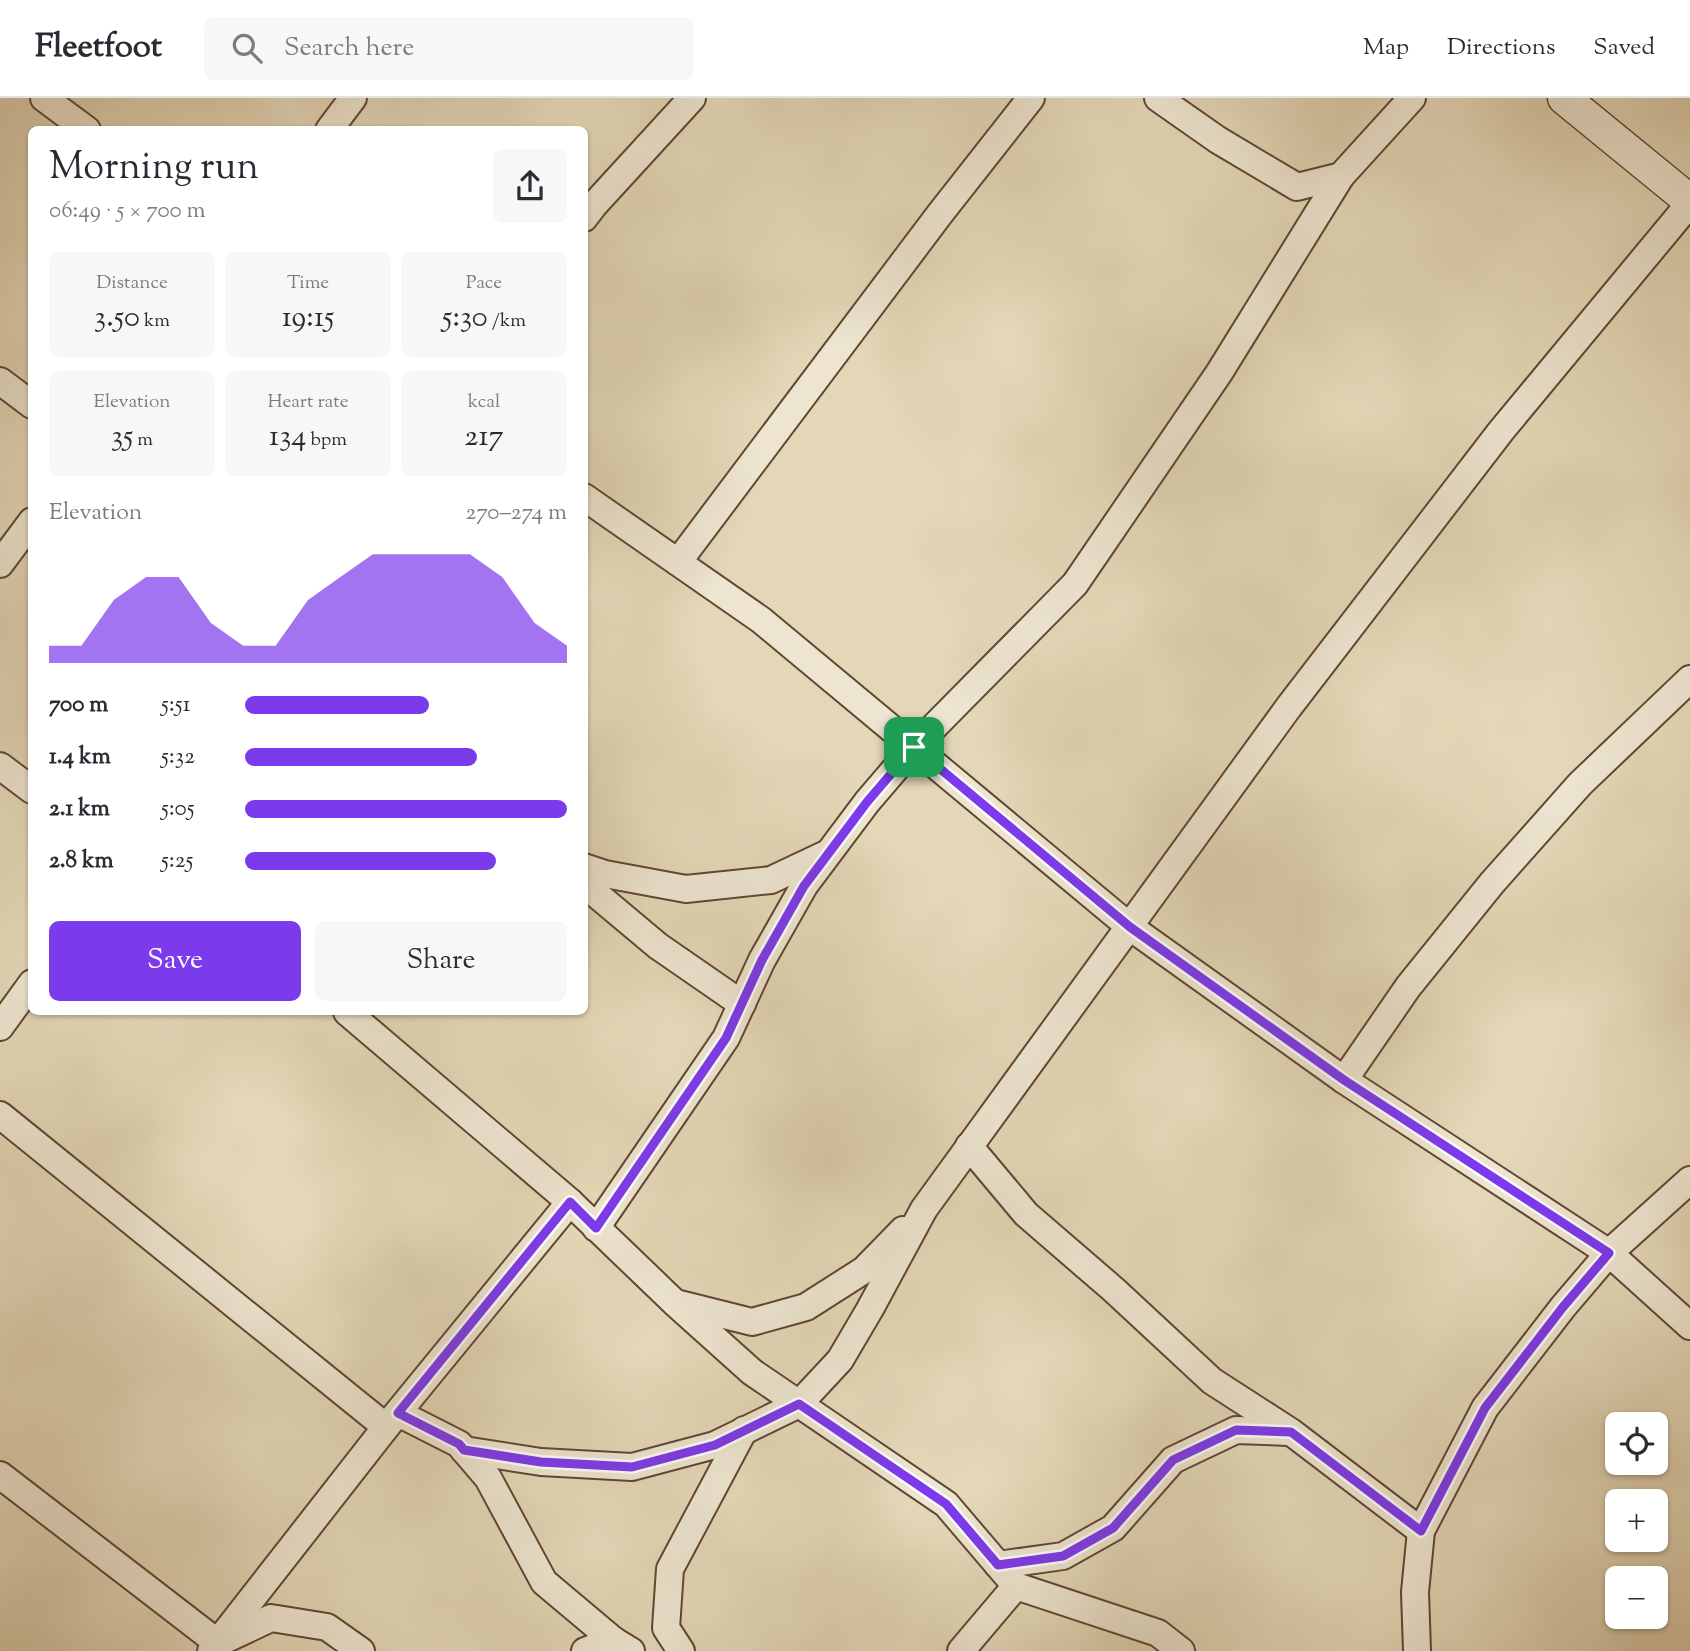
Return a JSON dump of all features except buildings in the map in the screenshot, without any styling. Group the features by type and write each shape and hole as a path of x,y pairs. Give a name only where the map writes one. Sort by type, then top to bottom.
{"street":[{"path":"44,98 82,126"},
{"path":"333,126 353,98"},
{"path":"588,213 692,98"},
{"path":"678,562 1031,98"},
{"path":"1158,98 1218,141 1297,187 1340,177"},
{"path":"596,1228 726,1038 762,960 804,886 867,802 914,747 1074,584 1219,373 1340,177 1412,98"},
{"path":"464,1450 541,1462 632,1467 715,1445 799,1404 840,1360 924,1209 1288,708 1501,431 1687,211 1564,98"},
{"path":"0,381 28,402"},
{"path":"588,500 761,620 1130,927 1344,1080 1609,1253 1690,1326"},
{"path":"0,564 28,526"},
{"path":"1344,1080 1408,987 1492,883 1580,784 1690,679"},
{"path":"0,766 28,787"},
{"path":"588,868 686,889 771,880 829,852"},
{"path":"588,887 658,946 742,1004"},
{"path":"0,1027 28,988"},
{"path":"350,1015 570,1202 752,1372 946,1504 1016,1586 1158,1633 1181,1651"},
{"path":"0,1115 392,1420 459,1444 488,1478 544,1582 616,1647"},
{"path":"969,1146 1026,1214 1114,1290 1212,1381 1291,1432 1421,1531"},
{"path":"1417,1651 1415,1592 1421,1531 1485,1408 1563,1307 1609,1253 1690,1180"},
{"path":"214,1647 392,1420 570,1202"},
{"path":"674,1302 752,1322 806,1307 864,1270 924,1209"},
{"path":"681,1651 666,1628 670,1569 744,1430"},
{"path":"998,1565 1063,1556 1073,1551 1113,1528 1173,1460 1236,1430 1291,1432"},
{"path":"0,1475 214,1647"},
{"path":"961,1651 1016,1586"},
{"path":"214,1647 271,1618 327,1627 361,1651"},
{"path":"585,1651 616,1647"}],"route":[{"path":"914,747 1130,927 1344,1080 1609,1253 1563,1307 1485,1408 1421,1531 1291,1432 1236,1430 1173,1460 1113,1528 1063,1556 998,1565 946,1504 799,1404 715,1445 632,1467 541,1462 464,1450 459,1444 398,1413 570,1202 596,1228 726,1038 762,960 804,886 867,802 914,747"}]}
